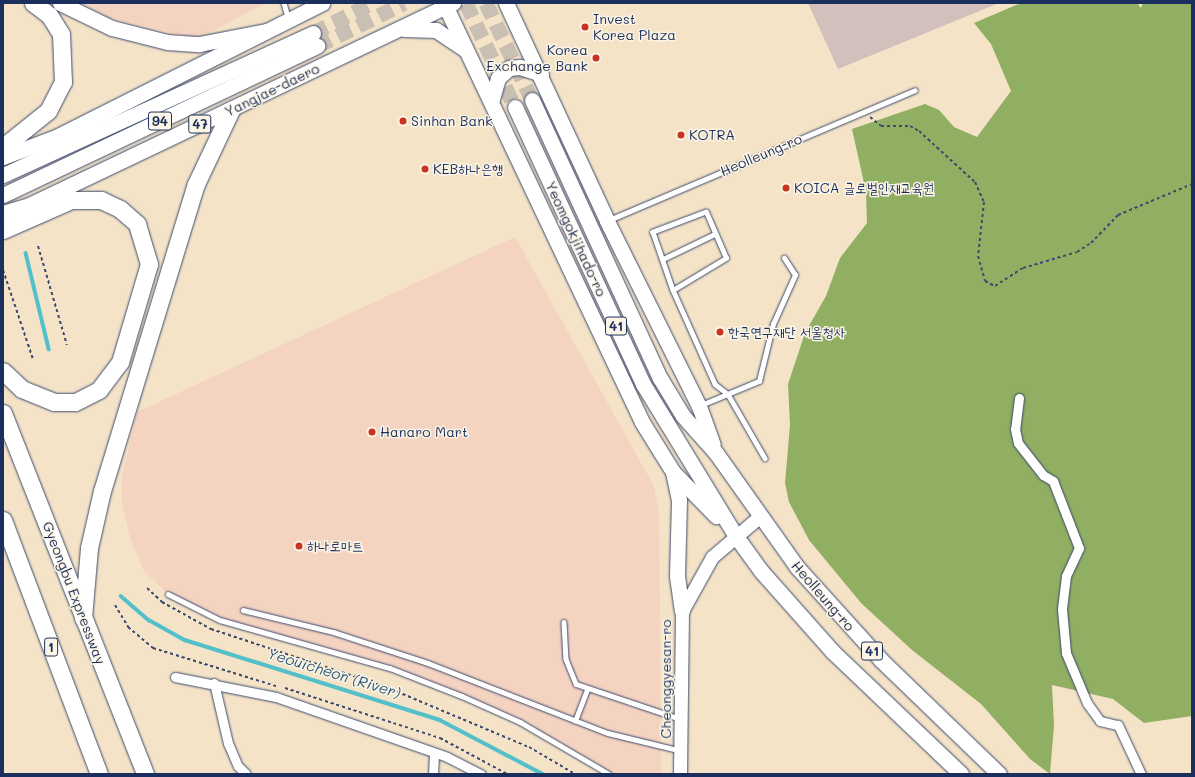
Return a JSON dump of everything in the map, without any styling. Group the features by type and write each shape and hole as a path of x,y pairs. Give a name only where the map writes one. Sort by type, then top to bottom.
{"highway":[{"path":"3,147 48,111 63,82 61,34 49,15 33,3"},
{"path":"83,618 89,548 102,490 196,184 231,110"},
{"path":"3,230 71,200 101,200 120,209 137,224 149,264 120,362 99,390 75,402 49,401 22,389 3,371"},
{"name":"Gyeongbu Expressway","path":"3,413 145,774"},
{"name":"1","path":"3,520 99,774"}],"main road":[{"path":"60,3 112,28 167,42 205,43 266,31"},
{"path":"506,3 541,74 607,221 699,406 716,453"},
{"path":"516,3 522,34"},
{"path":"3,157 56,138 287,21 314,4"},
{"path":"447,4 616,371 673,472 735,536"},
{"name":"Yangjae-daero","path":"3,213 29,205 231,110 447,4"},
{"path":"395,30 436,30 456,41 472,57"},
{"name":"Yangjae-daero","path":"3,175 315,40 3,195"},
{"path":"492,99 498,78 509,68 520,66 541,74"},
{"name":"Yeomgokjihado-ro","path":"532,100 660,378 683,416 716,453"},
{"name":"Yeomgokjihado-ro","path":"515,107 643,384 735,536"},
{"path":"3,223 29,205"},
{"name":"Heolleung-ro","path":"716,453 759,517 797,567 880,660 999,774"},
{"path":"673,472 679,500 677,576 682,611"},
{"name":"Cheonggyesan-ro","path":"680,774 684,720 682,611 712,557 759,517"},
{"name":"41","path":"735,536 761,571 833,652 961,774"}],"street":[{"path":"1019,398 1015,429 1018,443 1043,475 1053,481 1079,548 1066,576 1062,609 1066,653 1087,703 1100,721 1118,725 1141,774"},
{"path":"175,677 214,683 276,697 434,753 481,774"},
{"path":"214,683 228,742 238,766 246,774"},
{"path":"433,774 434,753"}],"lane":[{"path":"284,3 287,21"},
{"name":"Heolleung-ro","path":"607,221 915,90"},
{"path":"673,290 726,258 706,212 653,232 673,290 715,384 728,394 764,458"},
{"path":"663,259 715,234"},
{"path":"699,406 759,381 774,324 795,275 784,258"},
{"path":"168,594 220,620 390,668 462,696 520,722 609,774"},
{"path":"243,610 346,636 608,733 682,751"},
{"path":"564,622 566,659 576,684 684,720"},
{"path":"575,721 588,689"}],"path":[{"path":"864,111 881,126 910,126 919,131 975,182 984,202 978,256 986,281 995,286 1023,268 1077,252 1092,243 1118,215 1192,184"},
{"path":"38,246 67,345"},
{"path":"3,270 33,359"},
{"path":"147,588 162,602 211,628 386,687 529,747 575,774"},
{"path":"116,605 128,626 152,648 432,735 507,774"}],"shaded area":[{"path":"81,3 266,3 197,39 107,17"},
{"path":"808,3 999,3 838,69"},
{"path":"515,237 654,486 659,514 661,774 609,774 520,722 390,668 220,620 168,594 144,571 131,540 122,505 122,477 137,412"}],"green space":[{"path":"1021,3 1137,3 1141,8 1143,3 1192,3 1192,716 1144,723 1113,699 1052,685 1054,726 1050,774 1030,759 981,704 912,650 861,603 809,540 789,502 785,483 790,425 788,384 805,333 826,296 840,258 867,223 866,192 852,129 925,104 939,110 954,127 977,137 1011,91 991,44 974,23"}],"waterway":[{"name":"Yeouicheon (River)","path":"26,253 49,349"},
{"name":"Yeouicheon (River)","path":"121,596 149,620 185,640 440,720 543,774"}],"tunnel":[{"path":"313,33 372,3"},
{"path":"317,46 404,3"},
{"path":"466,3 515,107"},
{"path":"486,3 532,100"}],"place":[{"name":"Invest Korea Plaza","path":"585,27"},
{"name":"Korea Exchange Bank","path":"596,58"},
{"name":"Sinhan Bank","path":"403,121"},
{"name":"KOTRA","path":"681,135"},
{"name":"KEB하나은행","path":"425,169"},
{"name":"KOICA 글로벌인재교육원","path":"786,188"},
{"name":"한국연구재단 서울청사","path":"720,332"},
{"name":"Hanaro Mart","path":"372,432"},
{"name":"하나로마트","path":"299,546"}]}
